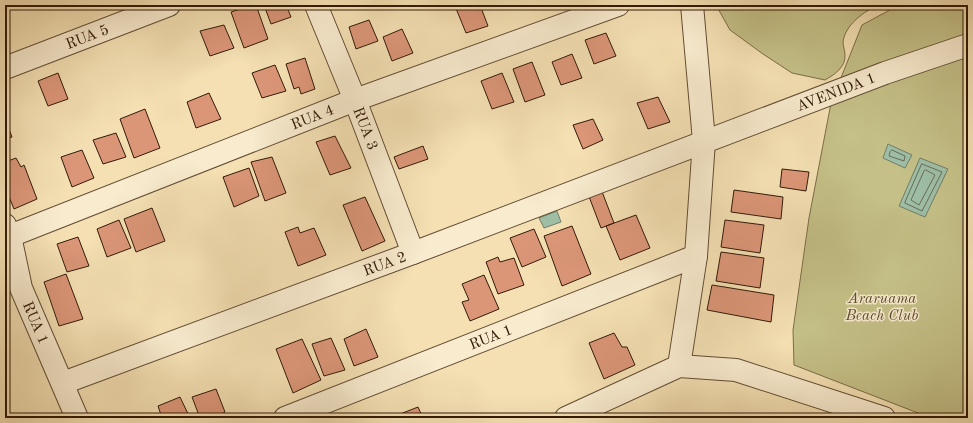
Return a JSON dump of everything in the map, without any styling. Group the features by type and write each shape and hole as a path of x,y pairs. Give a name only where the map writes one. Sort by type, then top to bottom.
{"street":[{"name":"RUA 5","path":"5,68 169,5"},
{"name":"RUA 3","path":"316,5 355,100 413,253"},
{"name":"RUA 4","path":"8,230 355,100 618,5"},
{"path":"678,366 696,256 704,141 692,5"},
{"name":"AVENIDA 1","path":"704,141 885,73 968,45"},
{"name":"RUA 2","path":"63,383 413,253 704,141"},
{"name":"RUA 1","path":"8,230 21,288 77,418"},
{"name":"RUA 1","path":"285,418 696,256"},
{"path":"567,418 678,366 736,370 884,418"}],"green space":[{"path":"716,5 879,5 867,11 851,24 847,30 843,42 845,55 844,63 836,73 825,80 792,73 763,54 730,30"},
{"name":"Araruama Beach Club","path":"899,5 968,5 968,418 931,418 794,365 793,330 809,218 831,103 862,25"}],"water":[{"path":"888,144 912,155 905,168 883,158"},
{"path":"920,158 948,169 925,217 899,206"},
{"path":"557,211 561,222 544,228 539,218"}],"building":[{"path":"256,5 268,39 244,48 231,12"},
{"path":"264,5 286,5 291,17 271,24"},
{"path":"480,5 488,26 466,33 455,6"},
{"path":"369,20 378,41 356,49 349,27"},
{"path":"224,25 234,48 210,56 200,31"},
{"path":"402,29 413,53 392,61 383,37"},
{"path":"606,33 616,56 594,64 585,40"},
{"path":"572,54 582,78 561,85 552,62"},
{"path":"305,58 315,89 301,94 299,87 294,89 286,64"},
{"path":"532,62 545,95 525,102 513,69"},
{"path":"275,65 286,91 262,98 252,73"},
{"path":"58,73 68,99 48,106 38,81"},
{"path":"502,73 514,102 492,109 481,81"},
{"path":"209,93 221,119 196,128 187,102"},
{"path":"658,97 670,122 648,129 637,103"},
{"path":"145,109 160,148 134,158 120,119"},
{"path":"5,119 12,137 5,139"},
{"path":"593,119 603,140 583,149 573,125"},
{"path":"116,133 126,157 103,164 93,140"},
{"path":"335,136 351,168 330,175 316,142"},
{"path":"423,146 428,159 399,169 394,157"},
{"path":"82,150 94,178 72,187 61,157"},
{"path":"272,157 286,193 265,201 251,162"},
{"path":"16,158 21,167 24,165 37,199 14,209 5,187 5,162"},
{"path":"249,168 259,196 234,207 223,177"},
{"path":"782,169 809,172 806,191 780,187"},
{"path":"601,189 614,223 601,228 588,194"},
{"path":"734,190 783,197 781,219 731,212"},
{"path":"365,197 385,241 362,251 343,205"},
{"path":"152,208 165,241 136,252 124,219"},
{"path":"636,215 650,248 620,260 606,226"},
{"path":"119,220 131,248 107,257 97,229"},
{"path":"725,220 764,225 760,253 721,247"},
{"path":"572,226 591,274 562,286 544,236"},
{"path":"298,227 300,233 314,228 326,255 298,266 285,232"},
{"path":"534,229 546,257 522,267 510,238"},
{"path":"78,237 89,266 67,272 57,244"},
{"path":"721,252 764,258 760,288 716,281"},
{"path":"498,257 500,262 514,258 524,285 498,294 486,262"},
{"path":"66,274 83,319 59,326 44,282"},
{"path":"484,275 499,309 470,321 462,302 469,300 462,284"},
{"path":"712,285 774,295 771,322 707,310"},
{"path":"366,329 378,357 354,366 344,339"},
{"path":"614,333 622,347 627,347 635,365 604,379 589,343"},
{"path":"331,338 345,370 324,376 312,344"},
{"path":"302,339 321,380 293,393 276,349"},
{"path":"216,389 225,412 213,418 200,418 192,397"},
{"path":"180,397 190,418 162,418 158,406"},
{"path":"418,407 423,418 390,418"}]}
